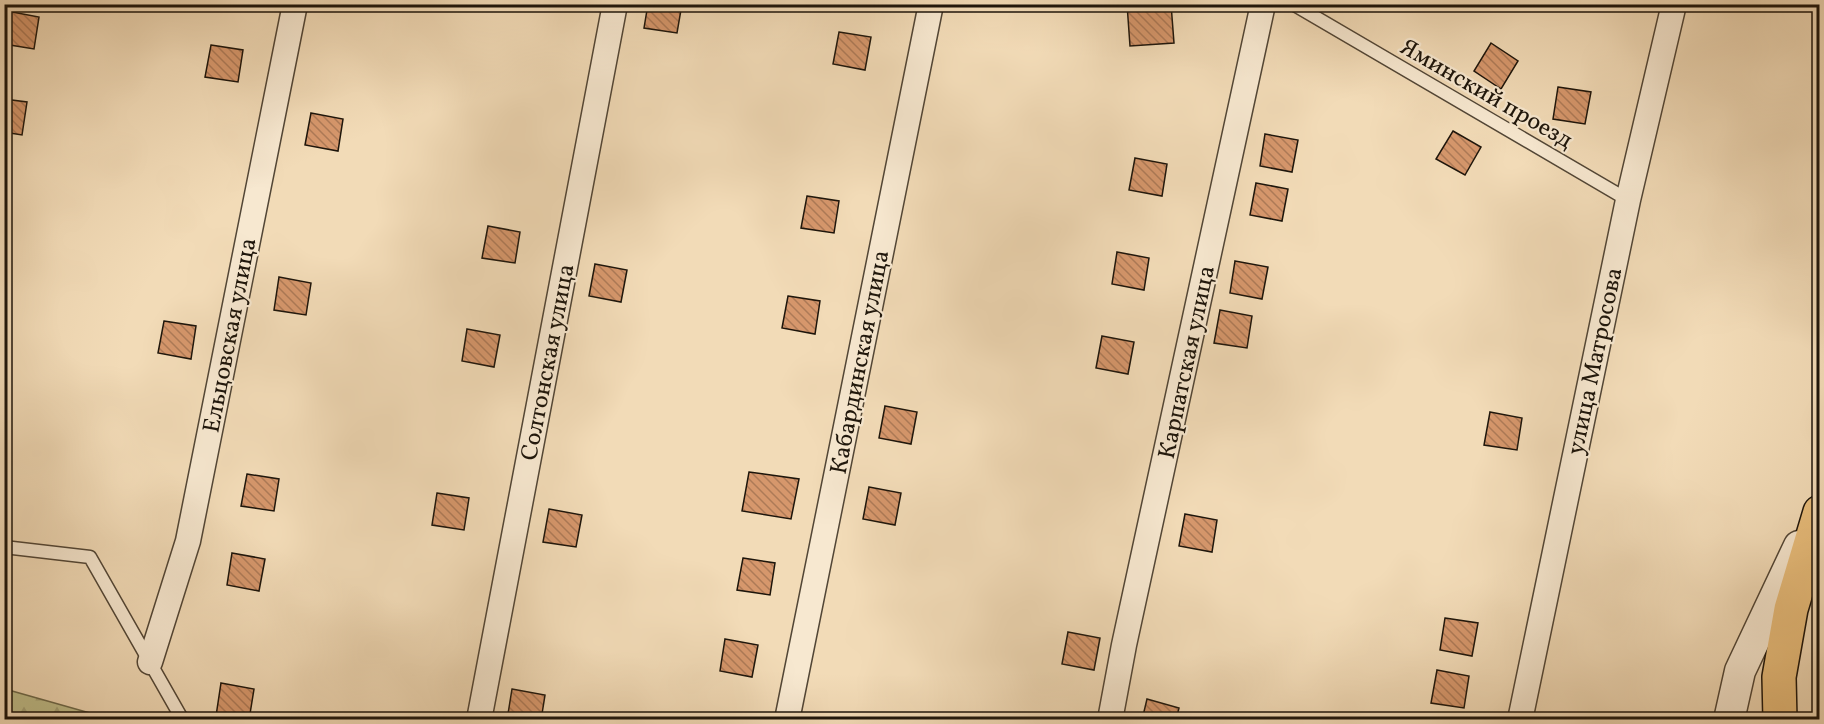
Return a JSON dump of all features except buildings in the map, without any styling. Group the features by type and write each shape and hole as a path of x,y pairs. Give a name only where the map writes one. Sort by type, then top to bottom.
{"main road":[{"path":"1780,720 1779,676 1791,609 1820,512"}],"street":[{"name":"Ельцовская улица","path":"150,662 189,541 295,4"},
{"name":"Солтонская улица","path":"479,720 615,4"},
{"name":"Кабардинская улица","path":"787,720 931,4"},
{"name":"Карпатская улица","path":"1110,720 1124,645 1263,4"},
{"name":"улица Матросова","path":"1520,720 1628,200 1674,4"},
{"path":"1729,720 1740,672 1820,502"}],"lane":[{"name":"Яминский проезд","path":"1293,4 1628,200"},
{"path":"4,547 90,557 182,717 186,720"}],"green space":[{"path":"5,689 111,719 5,719"}]}
